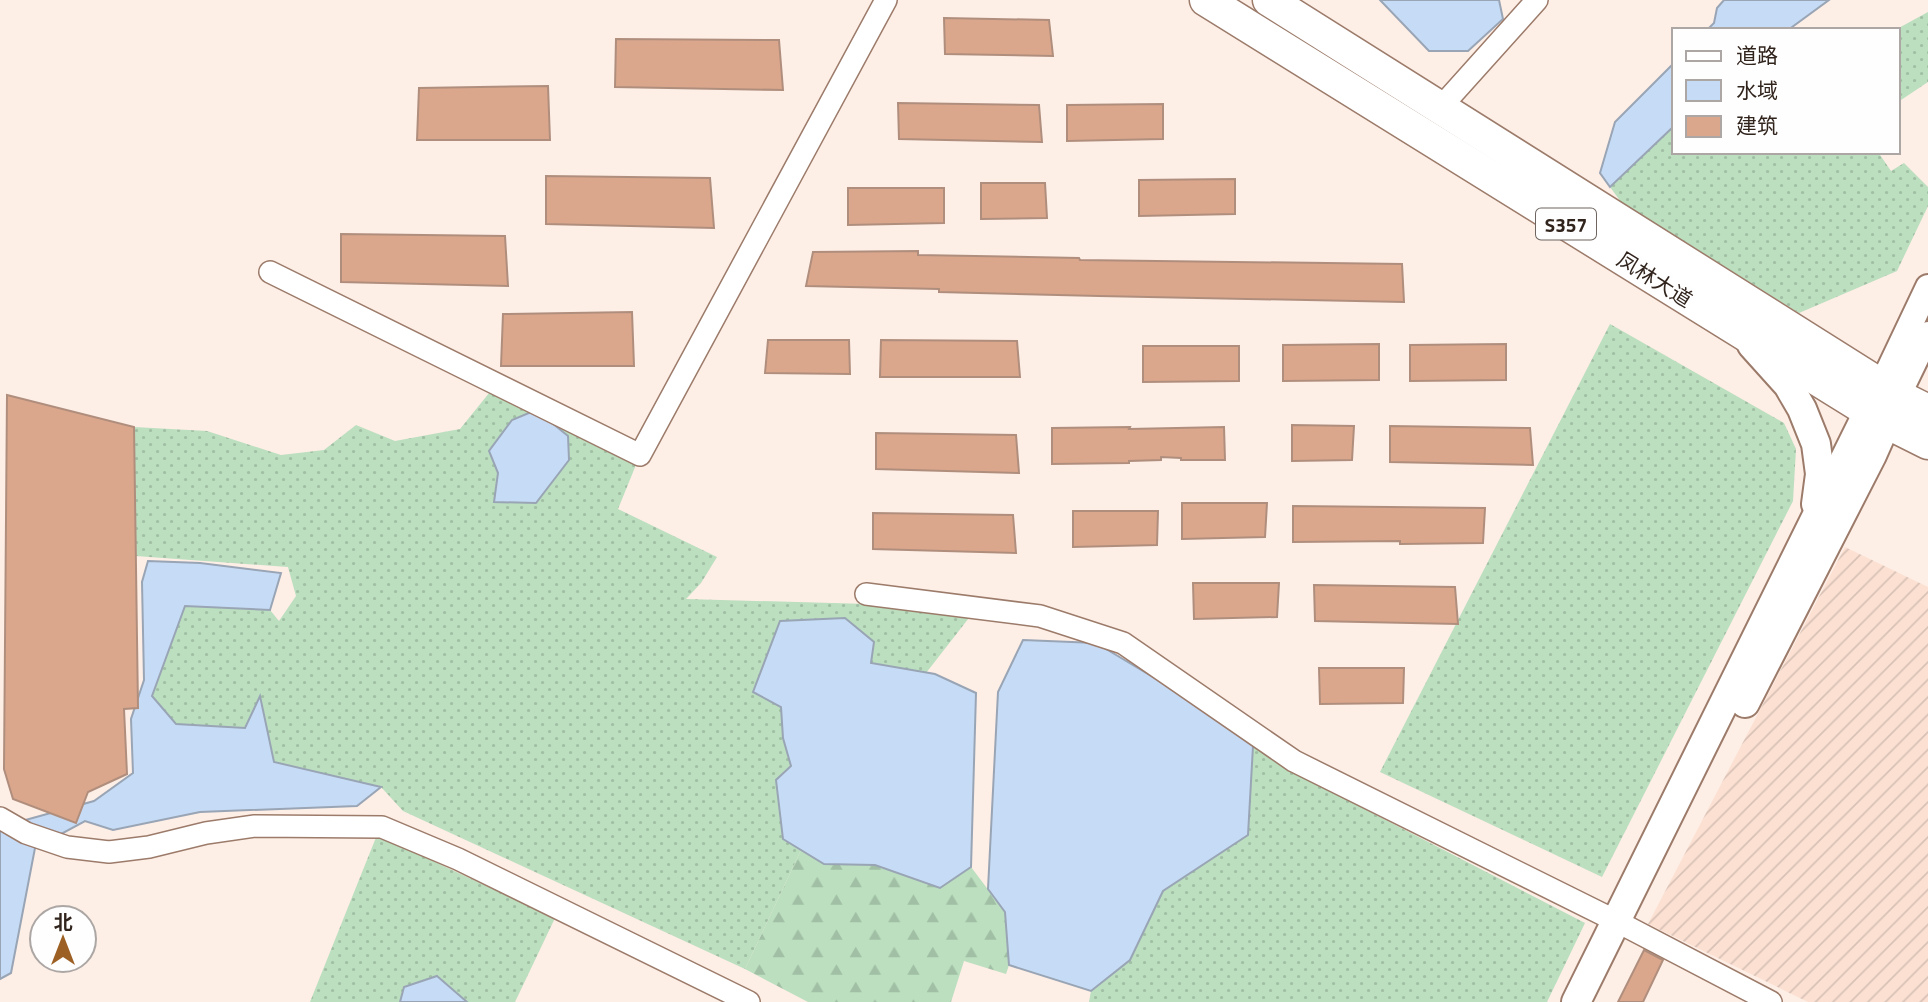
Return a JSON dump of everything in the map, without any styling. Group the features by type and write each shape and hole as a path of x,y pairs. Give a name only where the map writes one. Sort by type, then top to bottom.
{"main road":[{"name":"凤林大道","path":"1206,0 1741,332 1883,404 1928,411"},
{"name":"凤林大道","path":"1269,0 1440,108 1883,404 1928,443"},
{"path":"1741,332 1788,385 1802,409 1815,444 1820,474 1813,523"},
{"path":"1594,1002 1623,925 1813,523 1883,404"},
{"path":"1576,1002 1623,925 1872,455 1883,404"}],"street":[{"path":"270,272 640,455 886,0"},
{"path":"1440,108 1537,0"},
{"path":"1883,404 1928,287"},
{"path":"1883,404 1928,334"},
{"path":"866,594 1040,616 1123,643 1294,761 1771,1002"},
{"path":"0,817 26,833 67,847 109,852 255,826 382,827 458,859 750,1002"}],"shaded area":[{"path":"1845,547 1928,587 1928,1002 1808,1002 1648,924"}],"green space":[{"path":"1928,12 1928,82 1900,101 1900,28"},
{"path":"1672,128 1672,154 1879,154 1891,171 1904,163 1928,187 1928,206 1897,271 1799,313 1621,202 1610,187"},
{"path":"1610,324 1784,423 1796,449 1793,501 1602,877 1380,772"},
{"path":"494,387 640,455 618,509 717,557 701,583 686,599 867,604 972,614 926,673 871,663 781,707 783,738 791,766 783,839 801,850 745,969 403,811 381,787 273,762 260,697 245,728 176,724 152,696 185,606 270,610 279,621 296,596 288,567 136,556 134,427 207,431 281,455 324,450 356,425 395,441 460,429"},
{"path":"1253,746 1291,771 1585,923 1547,1002 1089,1002 1091,991 1130,960 1163,891 1248,835"},
{"path":"377,835 555,918 515,1002 310,1002"},
{"path":"801,850 824,864 875,865 940,888 971,867 1005,912 1009,965 1006,974 964,961 951,1002 808,1002 745,969"}],"water":[{"path":"1380,0 1499,0 1503,19 1468,51 1429,51"},
{"path":"1724,0 1829,0 1791,28 1709,28 1714,23 1717,8"},
{"path":"1672,65 1672,128 1610,187 1600,173 1615,122"},
{"path":"536,410 568,436 569,460 536,503 494,502 498,473 489,451 512,420"},
{"path":"148,561 200,563 281,573 270,610 185,606 152,696 176,724 245,728 260,696 274,762 381,787 357,806 200,812 113,830 85,821 35,848 11,973 0,979 0,827 94,801 133,773 131,719 144,680 142,582"},
{"path":"845,618 874,642 871,663 935,674 976,693 971,867 940,888 875,865 824,864 783,839 776,780 791,766 783,738 781,707 753,692 780,621"},
{"path":"1023,640 1096,643 1183,695 1253,746 1248,835 1163,891 1130,960 1091,991 1009,965 1005,912 988,889 998,692"},
{"path":"437,976 467,1002 400,1002 404,987"}],"building":[{"path":"944,18 1049,20 1053,56 945,54"},
{"path":"616,39 779,40 783,90 615,87"},
{"path":"548,86 550,140 417,140 419,88"},
{"path":"898,103 1039,105 1042,142 899,139"},
{"path":"1163,104 1163,139 1067,141 1067,105"},
{"path":"546,176 710,178 714,228 546,224"},
{"path":"1235,179 1235,214 1139,216 1139,180"},
{"path":"981,183 1045,183 1047,218 981,219"},
{"path":"848,188 944,188 944,223 848,225"},
{"path":"341,234 505,236 508,286 341,282"},
{"path":"918,251 918,255 1080,260 1402,264 1404,302 939,292 939,289 806,286 813,252"},
{"path":"632,312 634,366 501,366 503,314"},
{"path":"768,340 849,340 850,374 765,373"},
{"path":"881,340 1017,341 1020,377 880,377"},
{"path":"1379,344 1379,380 1283,381 1283,345"},
{"path":"1506,344 1506,380 1410,381 1410,345"},
{"path":"1143,346 1239,346 1239,381 1143,382"},
{"path":"7,395 134,427 138,708 124,709 127,774 88,792 76,823 13,799 4,769"},
{"path":"1292,425 1354,426 1352,460 1292,461"},
{"path":"1390,426 1530,428 1533,465 1390,462"},
{"path":"1130,427 1129,429 1224,427 1225,460 1161,457 1161,460 1129,463 1052,464 1052,428"},
{"path":"876,433 1016,435 1019,473 876,469"},
{"path":"1182,503 1267,503 1265,537 1182,539"},
{"path":"1293,506 1485,508 1483,543 1293,542"},
{"path":"1073,511 1158,511 1157,545 1073,547"},
{"path":"873,513 1013,515 1016,553 873,549"},
{"path":"1193,583 1279,583 1277,617 1194,619"},
{"path":"1314,585 1455,587 1458,624 1315,621"},
{"path":"1319,668 1404,668 1403,703 1320,704"},
{"path":"1644,950 1663,960 1643,1002 1618,1002"}]}
